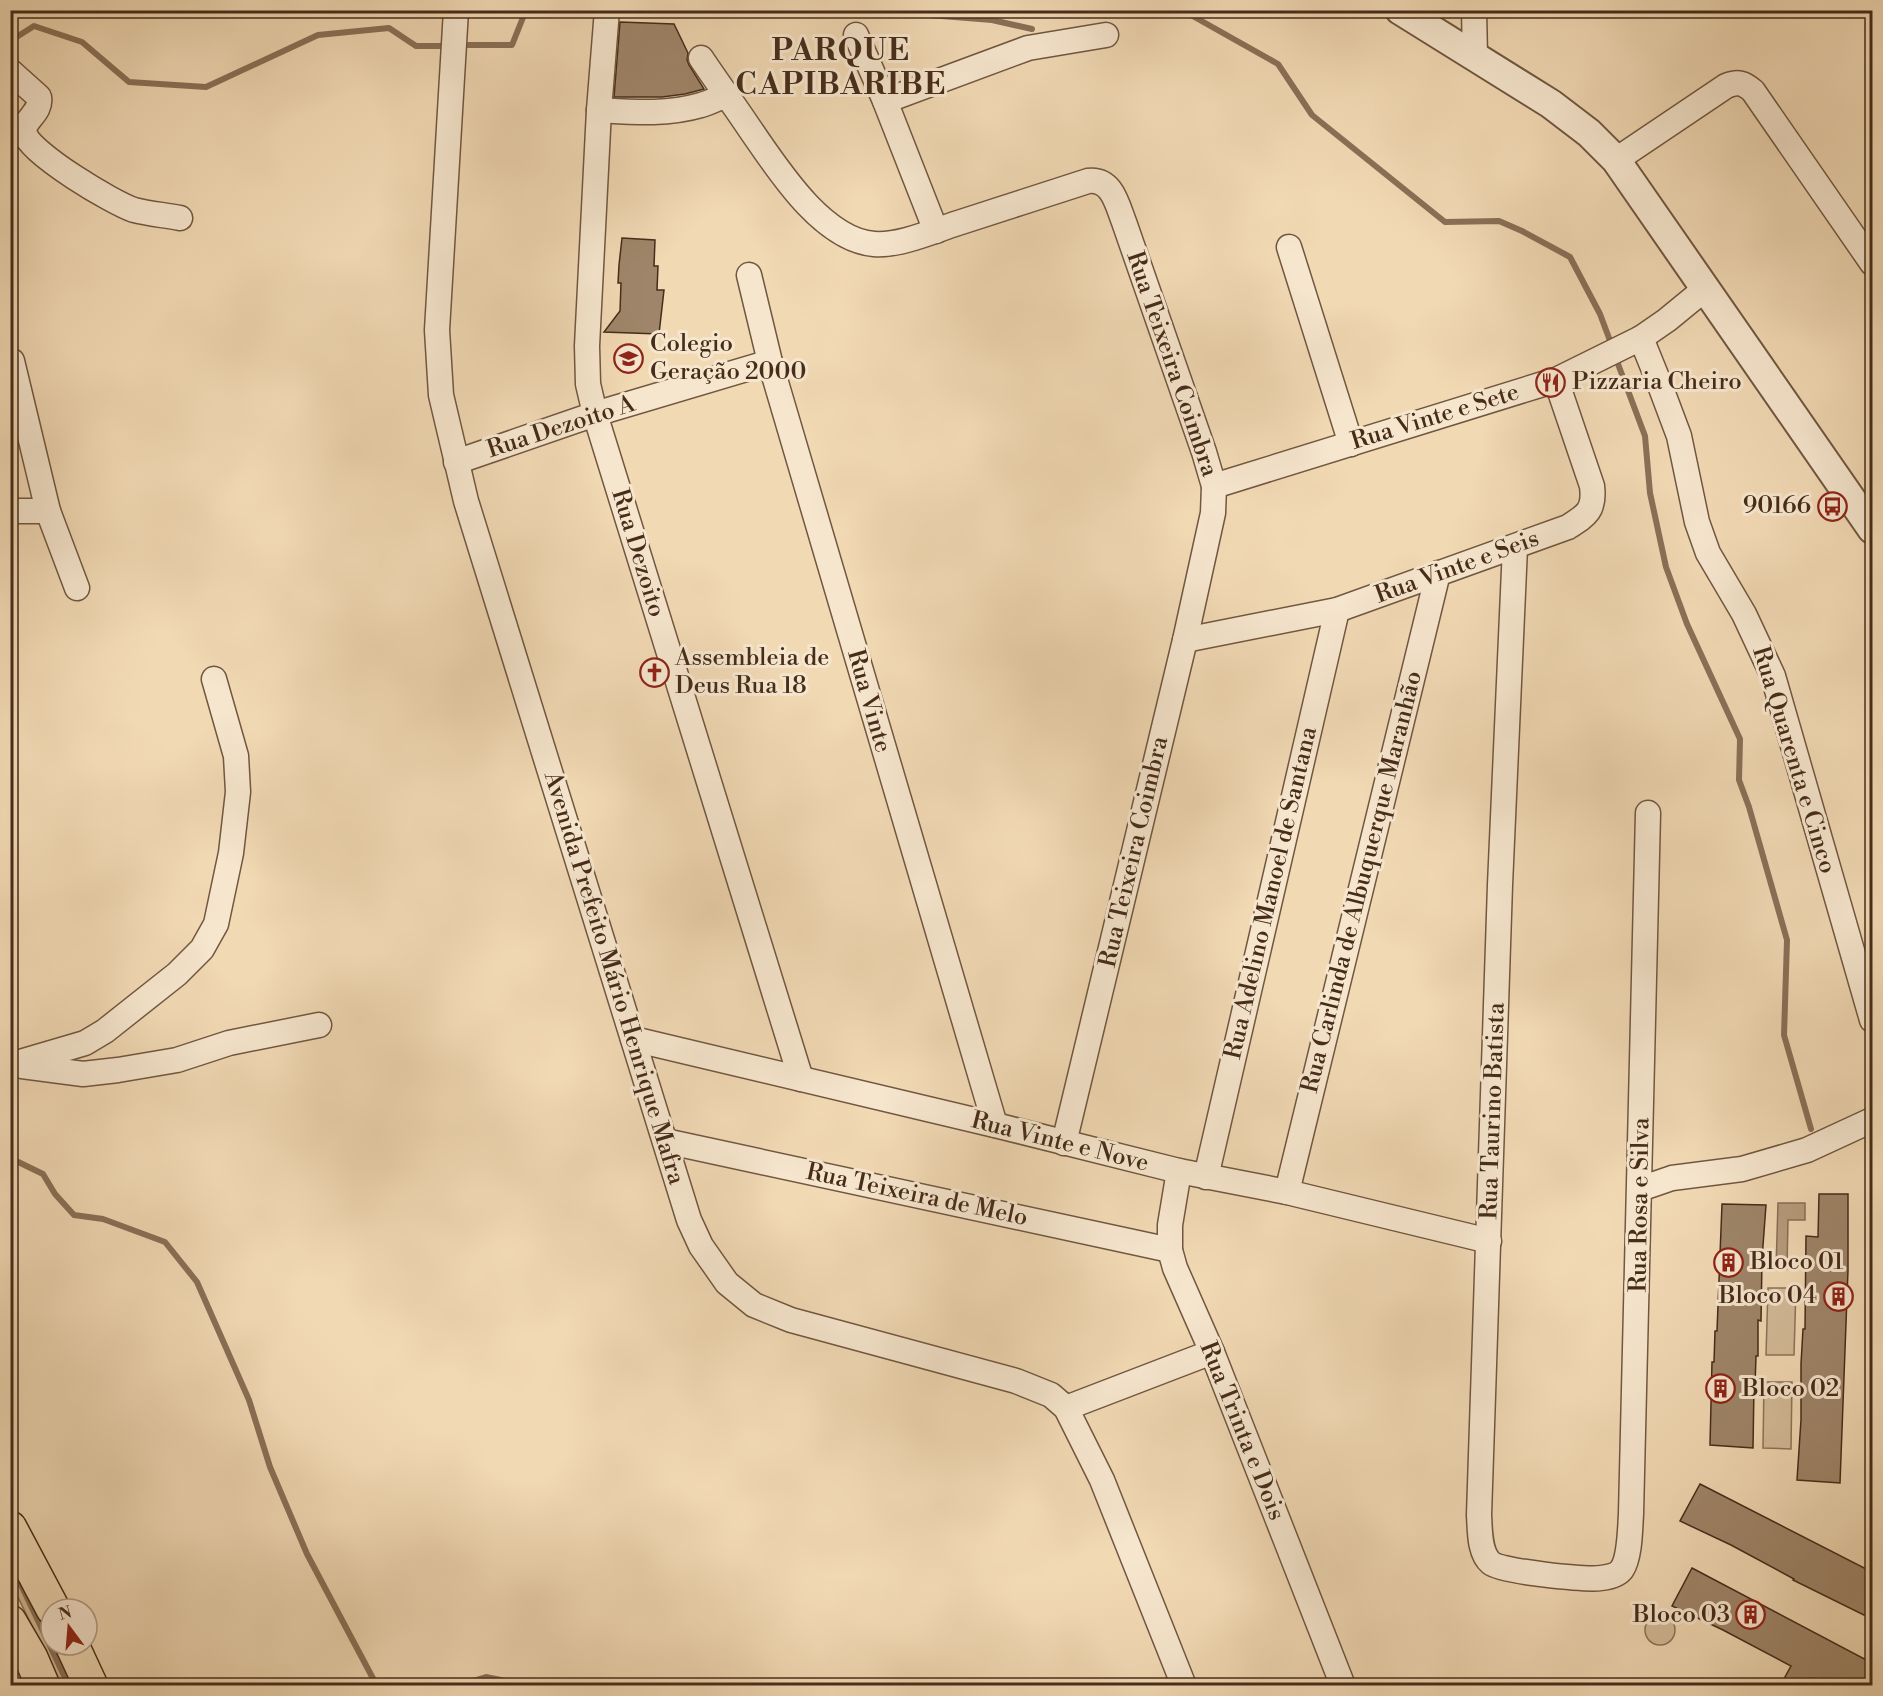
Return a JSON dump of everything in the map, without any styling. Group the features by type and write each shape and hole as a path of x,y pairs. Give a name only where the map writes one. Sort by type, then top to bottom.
{"highway":[{"path":"10,1528 47,1597"},
{"path":"10,1622 31,1658 43,1686"},
{"path":"78,1657 91,1686"}],"street":[{"name":"Rua Dezoito","path":"607,10 599,110 587,346 588,384 801,1079"},
{"path":"1400,10 1551,104 1589,134 1616,160 1872,529"},
{"path":"1474,10 1474,57"},
{"name":"Avenida Prefeito Mário Henrique Mafra","path":"455,21 437,330 441,395 456,462 486,567 689,1220 701,1246 727,1283 754,1305 791,1320 1016,1381 1051,1395 1066,1408 1102,1480 1184,1686"},
{"path":"856,34 936,231"},
{"path":"885,101 1028,48 1106,35"},
{"name":"Rua Teixeira Coimbra","path":"701,58 789,186 812,210 839,231 860,242 891,243 936,231 1088,181 1097,180 1105,185 1114,196 1124,222 1214,486 1213,513 1185,640 1064,1143"},
{"path":"10,71 39,97 38,109 25,126 24,131 30,143 40,153 75,178 133,210 180,218"},
{"path":"1616,160 1726,86 1735,82 1744,84 1754,91 1872,263"},
{"path":"599,110 644,113 674,110 701,105 726,95"},
{"path":"1289,247 1351,444"},
{"name":"Rua Vinte","path":"749,275 770,362 994,1125"},
{"name":"Rua Vinte e Sete","path":"1214,486 1557,380 1633,343 1667,320 1706,288"},
{"name":"Rua Quarenta e Cinco","path":"1633,343 1679,436 1697,522 1708,554 1744,614 1773,676 1872,1020"},
{"path":"12,361 48,510 76,588"},
{"name":"Rua Dezoito A","path":"456,462 596,414 770,362"},
{"name":"Rua Vinte e Seis","path":"1185,640 1337,610 1515,547 1568,527 1584,517 1594,499 1592,486 1557,380"},
{"path":"10,511 48,510"},
{"name":"Rua Taurino Batista","path":"1515,547 1500,897 1480,1536 1490,1562 1499,1567 1529,1573 1599,1579"},
{"name":"Rua Carlinda de Albuquerque Maranhão","path":"1287,1192 1438,573"},
{"name":"Rua Adelino Manoel de Santana","path":"1206,1177 1337,610"},
{"path":"10,1065 85,1043 105,1031 177,974 202,949 216,924 231,853 238,792 236,756 214,679"},
{"name":"Rua Rosa e Silva","path":"1599,1579 1621,1571 1626,1560 1631,1514 1648,813"},
{"path":"10,1065 83,1074 118,1070 177,1060 229,1043 319,1025"},
{"name":"Rua Vinte e Nove","path":"633,1039 1179,1171 1287,1192 1489,1241"},
{"path":"1640,1189 1672,1178 1742,1169 1807,1150 1872,1120"},
{"name":"Rua Teixeira de Melo","path":"665,1141 1170,1250"},
{"name":"Rua Trinta e Dois","path":"1179,1171 1170,1225 1170,1250 1175,1268 1212,1353 1343,1686"},
{"path":"1066,1408 1212,1353"}],"shaded area":[{"path":"1778,1203 1805,1203 1805,1220 1788,1220 1787,1269 1776,1269"},
{"path":"1768,1288 1796,1288 1794,1355 1766,1355"},
{"path":"1764,1382 1792,1382 1791,1449 1763,1448"},
{"path":"10,1546 39,1603 39,1640 11,1583"},
{"path":"1660,1615 1671,1619 1675,1630 1671,1641 1660,1645 1649,1641 1645,1630 1649,1619"},
{"path":"47,1657 66,1657 79,1685 61,1685"}],"building":[{"path":"620,22 674,24 688,53 689,65 704,89 662,97 614,97"},
{"path":"622,238 655,240 654,266 658,266 657,290 664,290 659,334 604,332 620,311 621,283 618,283"},
{"path":"1819,1194 1848,1194 1848,1270 1840,1483 1797,1480 1801,1420 1801,1364 1803,1329 1805,1329 1806,1236 1818,1237"},
{"path":"1722,1204 1766,1205 1761,1321 1758,1320 1758,1356 1756,1356 1754,1386 1753,1448 1710,1445 1712,1362 1714,1362 1715,1331 1717,1331"},
{"path":"1700,1484 1872,1572 1872,1619 1793,1580 1731,1545 1680,1521"},
{"path":"1692,1568 1872,1663 1872,1686 1827,1686 1813,1678 1810,1686 1780,1686 1791,1666 1672,1606"}],"waterway":[{"path":"460,45 512,45 526,10"},
{"path":"897,10 904,13 992,20 1032,29"},
{"path":"1182,10 1278,64 1312,115 1445,222 1499,221 1570,257 1600,314 1612,346"},
{"path":"15,38 34,26 82,42 129,82 206,87 318,35 389,28 416,46 450,46"},
{"path":"1615,356 1645,436 1650,493 1666,567 1687,624 1740,739 1739,780 1749,807 1787,940 1784,1035 1811,1129"},
{"path":"10,1158 43,1174 55,1194 74,1215 103,1219 165,1242 197,1282 249,1400 270,1467 307,1554 377,1686"},
{"path":"14,1570 69,1686"},
{"path":"456,1686 486,1677 531,1686"}],"place":[{"name":"Colegio Geração 2000","path":"629,358"},
{"name":"Pizzaria Cheiro","path":"1551,382"},
{"name":"90166","path":"1832,506"},
{"name":"Assembleia de Deus Rua 18","path":"654,672"},
{"name":"Bloco 01","path":"1729,1262"},
{"name":"Bloco 04","path":"1838,1296"},
{"name":"Bloco 02","path":"1721,1389"},
{"name":"Bloco 03","path":"1751,1615"}],"district":[{"name":"PARQUE CAPIBARIBE","path":"841,68"}]}
